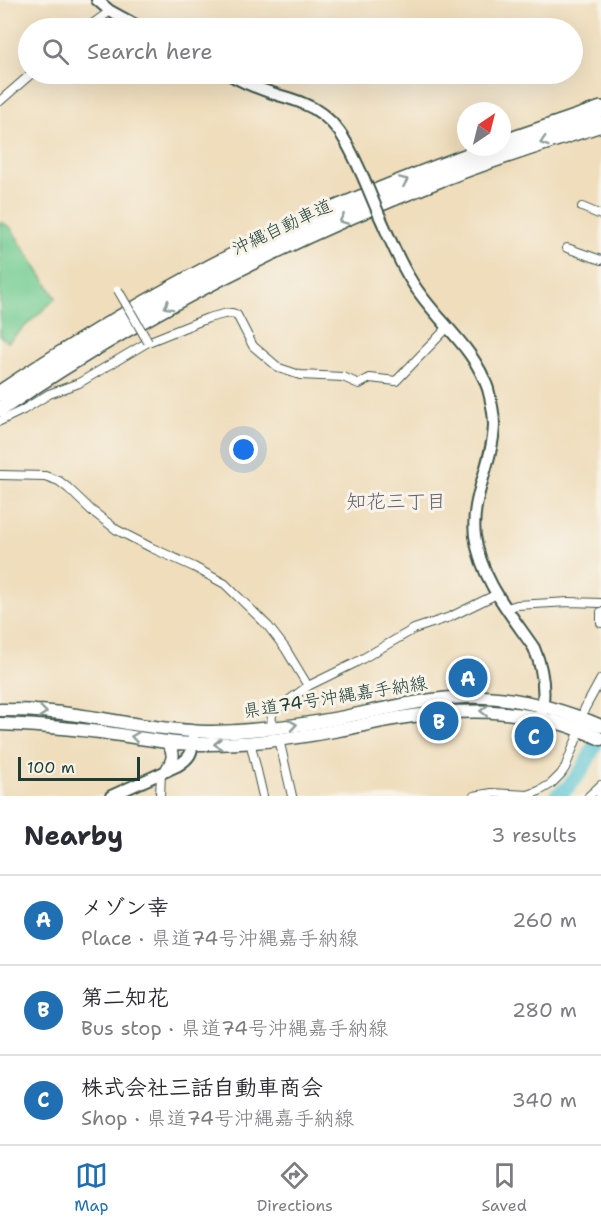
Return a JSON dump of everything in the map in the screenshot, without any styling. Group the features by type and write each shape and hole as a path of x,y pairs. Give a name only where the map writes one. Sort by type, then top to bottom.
{"highway":[{"name":"沖縄自動車道","path":"511,141 600,117"},
{"name":"沖縄自動車道","path":"0,409 81,356 219,278 320,230 438,180 536,145 600,117"},
{"name":"沖縄自動車道","path":"0,393 75,346 212,267 316,217 467,156"}],"main road":[{"name":"県道74号沖縄嘉手納線","path":"0,710 38,711 193,731 250,730 275,733 338,730 404,717 480,710 543,712 583,725 601,726"},
{"name":"県道74号沖縄嘉手納線","path":"0,724 38,725 193,744 250,741 275,733"},
{"name":"県道74号沖縄嘉手納線","path":"583,725 601,739"},
{"path":"164,772 172,762 172,749 167,742"}],"street":[{"path":"97,0 123,18"},
{"path":"101,18 110,11"},
{"path":"0,100 19,84"},
{"path":"248,84 315,109 330,120 339,131 350,146 380,217 412,283 465,346 478,367 493,407 494,424 492,444 478,495 475,516 475,535 479,557 487,578 539,658 544,686 543,712"},
{"path":"582,207 601,215"},
{"path":"567,248 601,260"},
{"path":"117,290 148,342"},
{"path":"0,422 49,394 78,383 148,342 208,318 232,313 237,315 253,346 279,368 300,375 343,377 359,384 370,378 396,381 448,327"},
{"path":"0,475 45,476 60,481 117,531 225,584 268,626 285,648 308,686"},
{"path":"292,796 272,713 308,686 355,663 414,628 450,617 497,594"},
{"path":"507,608 569,602 601,603"},
{"path":"601,612 601,623"},
{"path":"474,796 492,793 528,795 551,784 565,768 601,679"},
{"path":"111,796 186,760 191,753 193,731"},
{"path":"250,741 263,796"},
{"path":"160,796 164,772"},
{"path":"589,796 601,785"}],"green space":[{"path":"0,222 10,227 56,298 8,342 0,336"}],"waterway":[{"path":"556,796 578,776 601,731"}],"place":[{"name":"メゾン幸","path":"468,678"},
{"name":"第二知花","path":"439,721"},
{"name":"株式会社三話自動車商会","path":"534,736"}],"district":[{"name":"知花三丁目","path":"396,501"}]}
